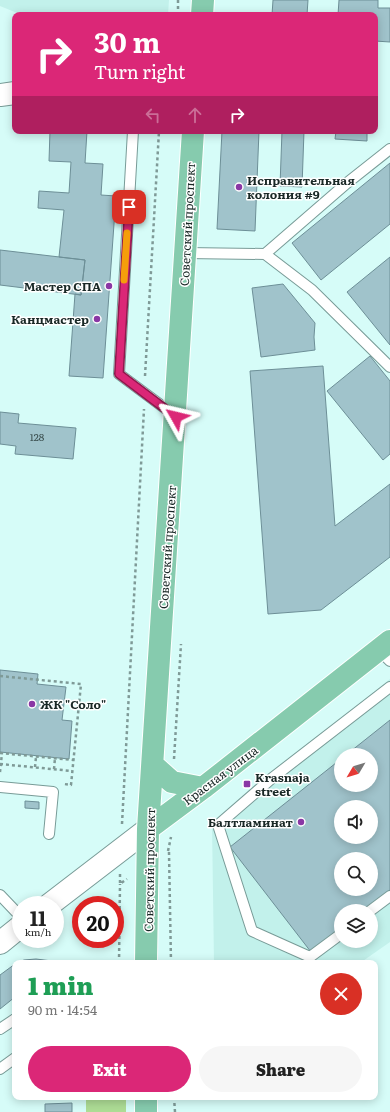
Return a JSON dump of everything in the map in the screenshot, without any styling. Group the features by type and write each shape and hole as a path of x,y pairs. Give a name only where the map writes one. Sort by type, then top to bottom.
{"main road":[{"path":"202,12 203,0"},
{"name":"Советский проспект","path":"146,960 149,864 148,829 176,417 193,134"},
{"name":"Красная улица","path":"148,829 386,651"},
{"path":"153,765 172,782 203,788"},
{"path":"146,1100 146,1112"}],"street":[{"path":"0,95 12,93"},
{"name":"Красная улица","path":"61,896 148,829"},
{"path":"0,943 12,933"}],"lane":[{"path":"133,134 119,374 176,417"},
{"path":"265,254 390,149"},
{"path":"186,254 265,254 312,290 390,367"},
{"path":"334,939 310,957 252,931 218,825 271,779 390,687"},
{"path":"0,787 53,792 49,834"},
{"path":"0,894 12,907"},
{"path":"378,905 390,896"},
{"path":"0,1029 12,1021"},
{"path":"0,1069 12,1060"}],"path":[{"path":"178,0 178,12"},
{"path":"0,676 80,684 71,785"},
{"path":"0,772 1,753 73,760"},
{"path":"35,768 36,757"},
{"path":"54,769 55,758"},
{"path":"0,764 72,771"},
{"path":"169,850 171,960"},
{"path":"119,960 120,884"},
{"path":"174,1100 175,1112"}],"shaded area":[{"path":"0,0 169,0 168,12 15,12 0,6"},
{"path":"390,679 390,942 364,960 214,960 212,824"}],"green space":[{"path":"86,1100 126,1100 126,1112 86,1112"}],"building":[{"path":"273,0 308,0 307,12 272,12"},
{"path":"339,0 378,0 378,8 390,8 390,42 378,41 378,12 338,12"},
{"path":"50,134 87,134 85,163 103,164 101,195 116,196 103,378 69,376 75,294 81,295 85,260 59,257 64,210 38,208 39,191 69,193 71,162 49,161"},
{"path":"222,134 259,134 255,231 217,229"},
{"path":"282,134 304,134 302,187 280,186"},
{"path":"336,134 367,134 367,141 335,139"},
{"path":"390,163 390,224 321,280 292,243"},
{"path":"0,250 85,260 81,295 0,285"},
{"path":"390,257 390,345 347,292"},
{"path":"283,284 315,323 315,350 261,357 252,288"},
{"path":"370,356 390,381 390,454 383,460 327,391"},
{"path":"323,366 335,526 390,484 390,557 321,610 268,614 250,371"},
{"path":"0,412 19,414 18,423 76,428 73,459 15,454 16,446 0,444"},
{"name":"ЖК \"Соло\"","path":"0,670 38,674 37,684 66,687 62,720 72,721 69,759 0,752"},
{"name":"Балтламинат","path":"390,720 390,890 372,904 334,904 334,934 311,952 230,847 334,765 334,792 378,792 378,748 355,748"},
{"path":"25,801 39,802 39,809 25,808"},
{"path":"12,966 12,999 0,1009 0,975"},
{"path":"72,1103 72,1112 45,1112 45,1104"}],"slow traffic":[{"path":"124,280 127,233"}],"place":[{"name":"Исправительная колония #9","path":"239,187"},
{"name":"Мастер СПА","path":"109,286"},
{"name":"Канцмастер","path":"97,319"},
{"name":"ЖК \"Соло\"","path":"32,704"},
{"name":"Krasnaja street","path":"247,784"},
{"name":"Балтламинат","path":"301,822"}],"route":[{"path":"129,207 119,374 176,417"}]}
